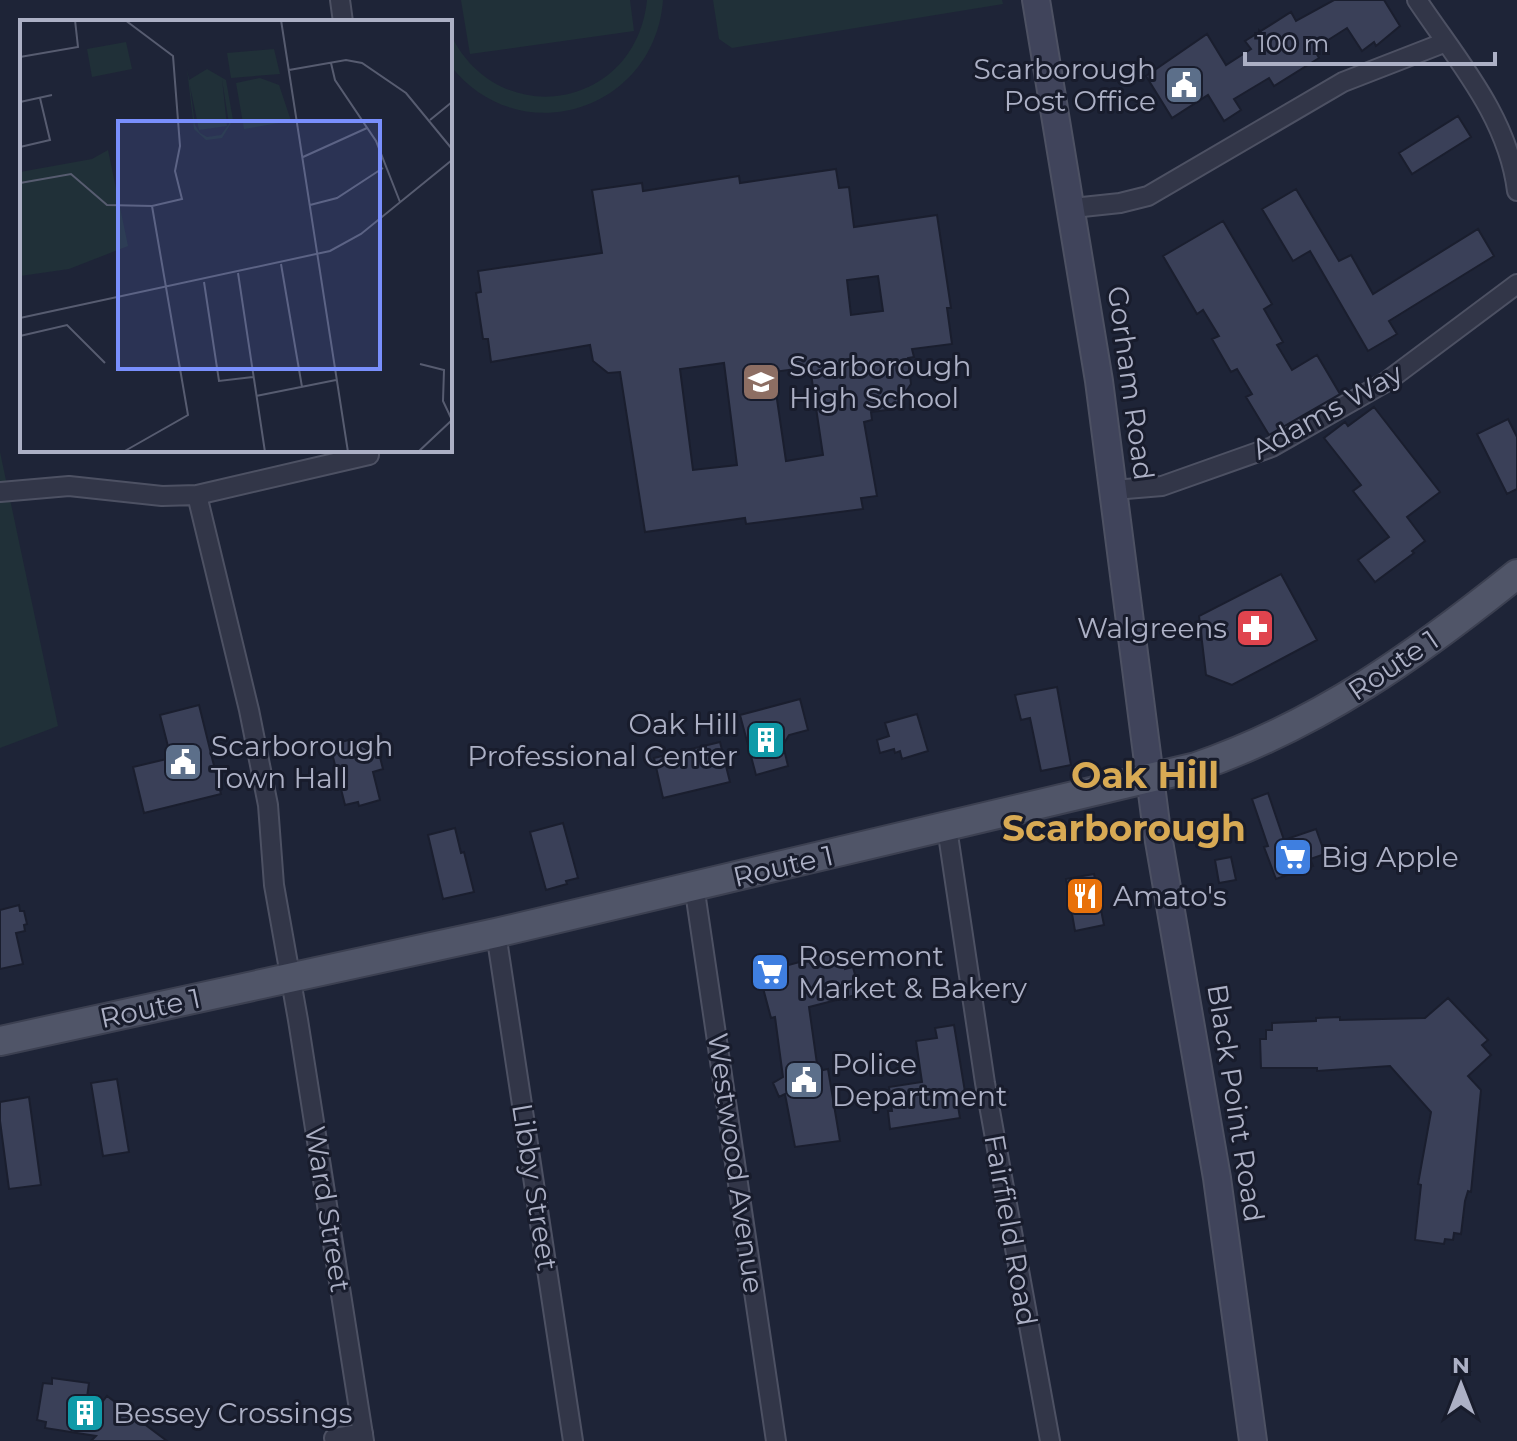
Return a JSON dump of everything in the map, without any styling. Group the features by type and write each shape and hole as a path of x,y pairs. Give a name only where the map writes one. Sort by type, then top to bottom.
{"main road":[{"name":"Gorham Road","path":"1036,0 1073,208 1114,490 1149,777"},
{"name":"Route 1","path":"0,1041 496,933 1196,767 1227,756 1328,708 1409,658 1517,574"},
{"name":"Black Point Road","path":"1149,777 1217,1178 1253,1441"}],"street":[{"path":"340,0 343,20"},
{"path":"1417,0 1495,118 1510,156 1517,191"},
{"path":"1073,208 1120,203 1148,196 1343,82 1446,42"},
{"name":"Adams Way","path":"1114,490 1162,486 1272,447 1373,391 1517,284"},
{"path":"0,492 69,486 162,496 197,495 369,455 368,452"},
{"name":"Ward Street","path":"197,495 246,698 268,805 274,885 363,1437"},
{"name":"Fairfield Road","path":"947,828 985,1083 1050,1441"},
{"name":"Westwood Avenue","path":"694,885 776,1441"},
{"name":"Libby Street","path":"496,933 573,1441"},
{"path":"334,1438 363,1437"}],"shaded area":[{"path":"461,0 630,0 634,31 470,54"},
{"path":"647,0 663,0 654,38 636,70 610,93 579,108 546,113 511,108 479,92 452,67 452,36 472,65 499,86 530,96 562,95 592,85 618,66 637,37"},
{"path":"713,0 1002,0 1003,4 732,48 719,39"},
{"path":"0,452 58,726 0,748"}],"building":[{"path":"1334,0 1384,0 1400,26 1376,46 1374,42 1362,51 1347,28 1314,49 1319,58 1274,86 1269,78 1234,99 1241,110 1224,121 1208,95 1172,118 1146,76 1207,34 1226,65 1251,49 1245,41 1291,12 1296,21"},
{"path":"1458,116 1471,137 1412,174 1399,153"},
{"name":"Scarborough High School","path":"836,169 839,188 849,187 854,227 937,215 951,308 947,308 952,344 912,349 914,357 908,358 911,384 894,409 871,412 872,420 864,422 877,496 861,498 863,509 746,524 745,518 645,532 620,372 608,373 593,361 590,345 491,362 488,339 483,339 476,293 481,292 478,271 602,253 592,190 642,183 643,191 739,176 740,183","holes":["878,276 883,311 851,315 847,280","724,363 737,465 693,470 680,369","810,367 823,455 786,461 773,372"]},
{"path":"1296,189 1339,261 1351,255 1373,294 1478,229 1494,256 1389,321 1397,334 1368,351 1310,251 1293,261 1262,209"},
{"path":"1223,221 1272,304 1264,309 1283,342 1277,345 1292,370 1317,355 1340,394 1269,435 1246,397 1252,394 1237,369 1231,372 1212,339 1219,336 1203,310 1197,314 1163,256"},
{"path":"1374,407 1440,492 1407,517 1425,541 1375,582 1358,560 1389,537 1353,491 1361,485 1324,438 1345,422 1348,426"},
{"path":"1508,419 1517,437 1517,489 1507,494 1477,434"},
{"name":"Walgreens","path":"1281,574 1317,640 1232,685 1206,675 1199,616"},
{"path":"1057,687 1071,765 1041,771 1030,718 1021,720 1015,695"},
{"name":"Oak Hill Professional Center","path":"800,699 808,730 789,735 783,745 788,766 756,775 740,715"},
{"name":"Scarborough Town Hall","path":"199,705 221,794 144,813 133,767 171,758 160,715"},
{"path":"917,714 928,751 902,759 900,751 895,753 894,749 880,753 877,740 889,736 885,723"},
{"path":"352,739 370,751 378,749 383,769 373,772 380,800 359,806 358,802 345,805 330,745"},
{"path":"720,742 730,782 663,798 654,758"},
{"name":"Big Apple","path":"1268,793 1284,840 1316,829 1325,854 1310,859 1313,866 1276,879 1252,799"},
{"path":"563,823 578,878 546,890 530,832"},
{"path":"455,828 474,892 443,899 428,835"},
{"path":"1231,857 1236,880 1219,883 1215,860"},
{"path":"1094,874 1104,925 1075,931 1066,879"},
{"path":"19,905 27,924 24,925 25,931 16,933 23,964 0,969 0,910"},
{"path":"840,951 845,969 853,967 860,994 809,1007 818,1071 828,1069 840,1141 795,1147 785,1094 779,1097 773,1083 783,1077 775,1017 771,1018 759,973"},
{"path":"1448,998 1488,1040 1482,1045 1491,1055 1468,1076 1481,1090 1471,1192 1468,1191 1465,1201 1461,1234 1454,1233 1453,1240 1445,1239 1444,1244 1415,1240 1421,1185 1418,1184 1431,1112 1390,1066 1317,1071 1317,1068 1261,1068 1260,1039 1266,1039 1266,1030 1272,1030 1272,1023 1340,1017 1340,1020 1425,1018"},
{"path":"954,1025 966,1098 957,1100 960,1118 890,1129 888,1111 892,1111 889,1087 922,1082 916,1041 937,1038 935,1028"},
{"path":"117,1079 129,1152 103,1156 91,1083"},
{"path":"29,1097 41,1185 9,1189 0,1102"},
{"name":"Bessey Crossings","path":"52,1378 89,1383 83,1426 107,1396 167,1441 91,1441 96,1436 45,1428 46,1422 37,1420 43,1383 52,1384"}],"place":[{"name":"Scarborough Post Office","path":"1184,85"},
{"name":"Scarborough High School","path":"761,382"},
{"name":"Walgreens","path":"1255,628"},
{"name":"Oak Hill Professional Center","path":"766,740"},
{"name":"Scarborough Town Hall","path":"183,762"},
{"name":"Big Apple","path":"1293,857"},
{"name":"Amato's","path":"1085,896"},
{"name":"Rosemont Market & Bakery","path":"770,972"},
{"name":"Police Department","path":"804,1080"},
{"name":"Bessey Crossings","path":"85,1413"}],"district":[{"name":"Oak Hill","path":"1145,775"},
{"name":"Scarborough","path":"1124,828"}]}
